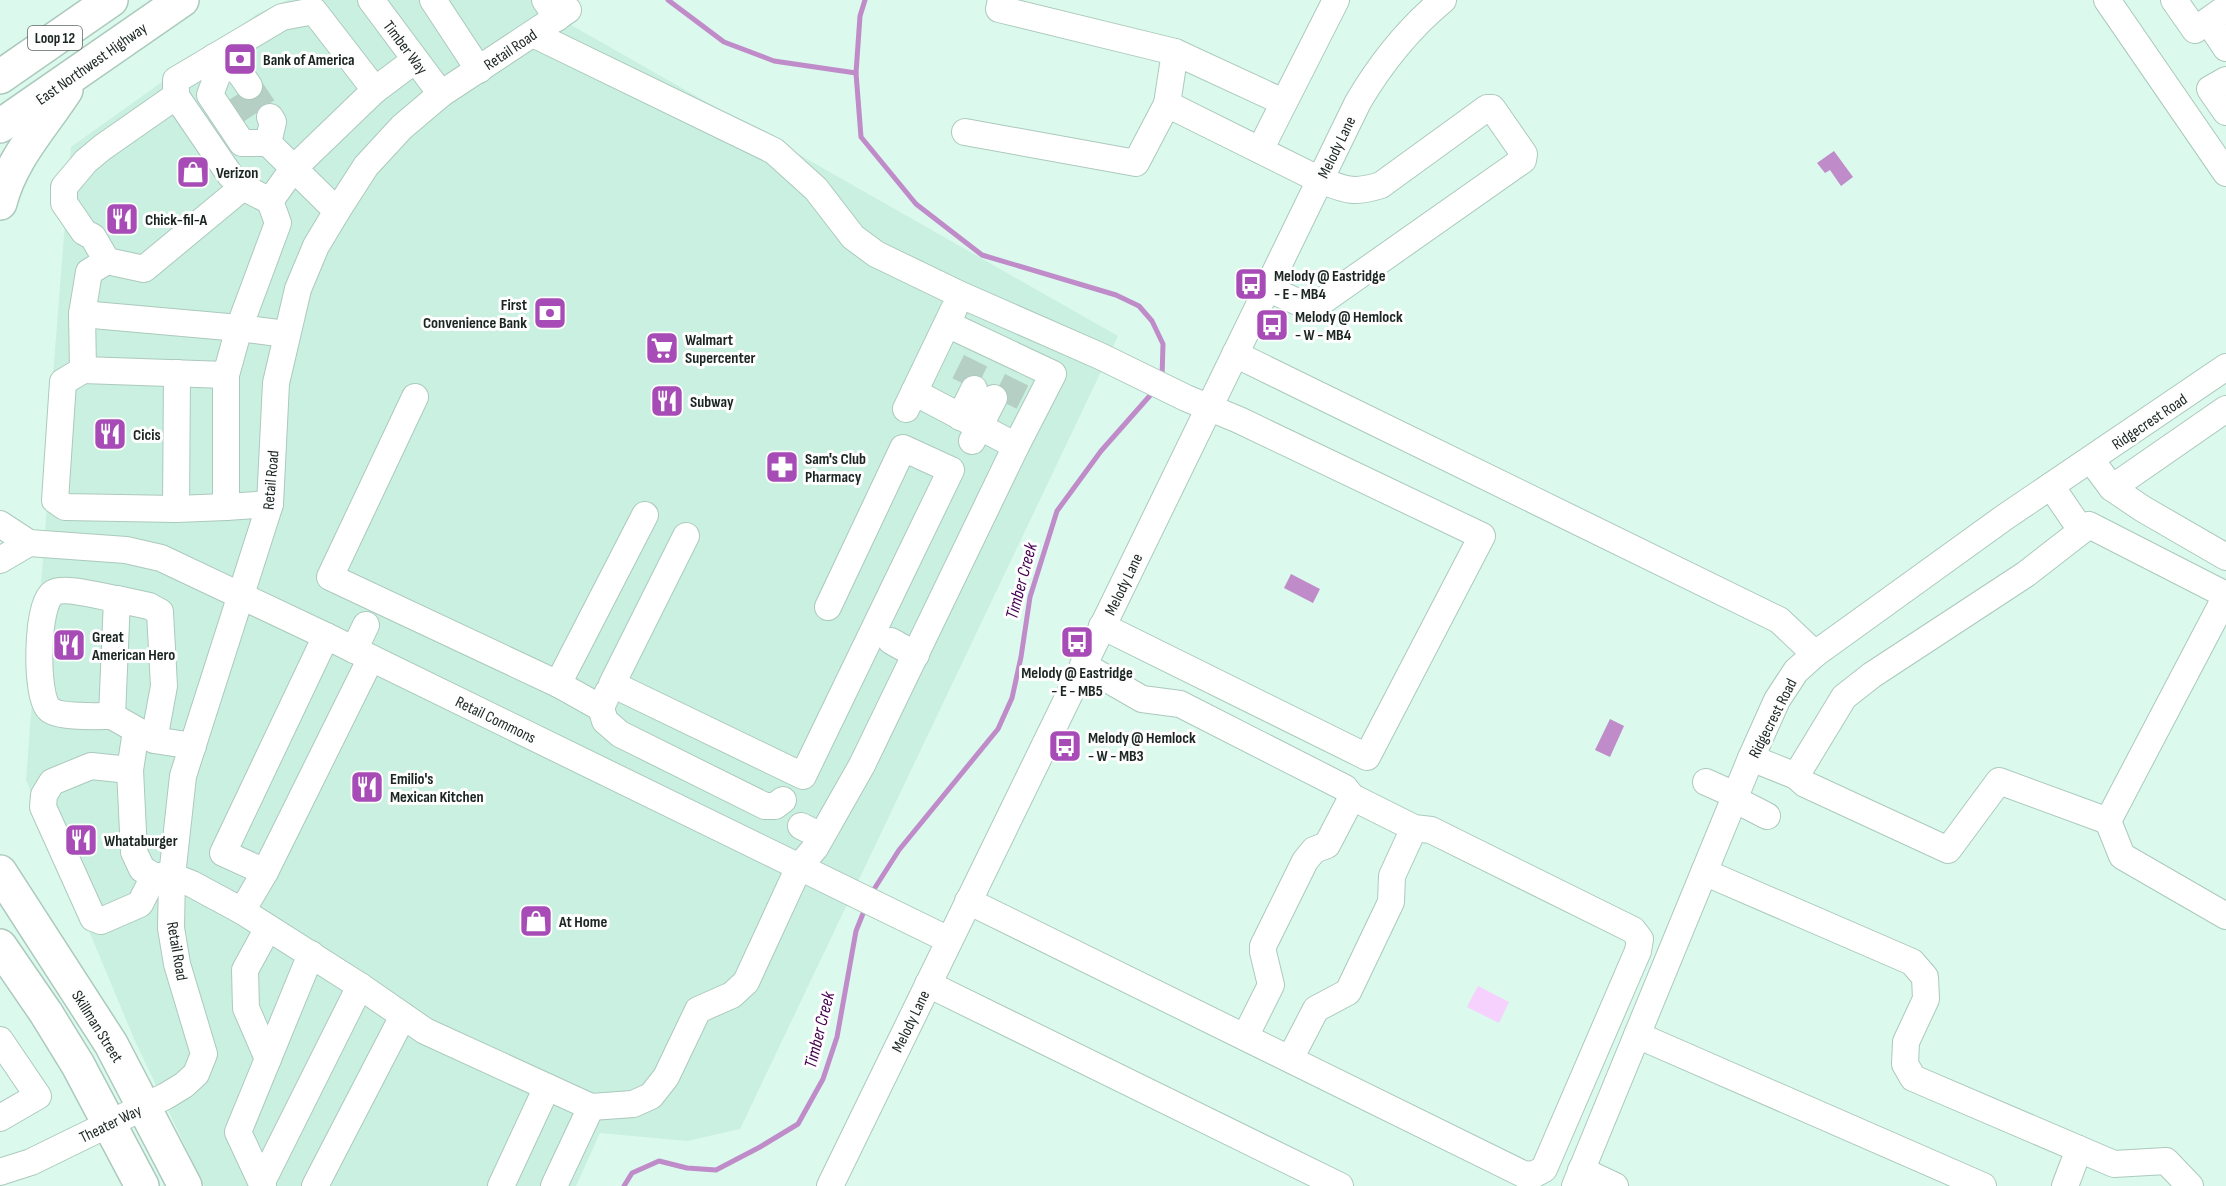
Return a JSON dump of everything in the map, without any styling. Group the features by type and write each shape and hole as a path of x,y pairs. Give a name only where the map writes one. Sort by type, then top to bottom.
{"main road":[{"name":"Loop 12","path":"6,70 111,0"},
{"name":"East Northwest Highway","path":"0,126 182,0"},
{"path":"0,203 5,182 76,73"},
{"name":"Skillman Street","path":"0,857 9,884 111,1044 185,1186"},
{"path":"0,946 73,1056 142,1186"}],"street":[{"name":"Timber Way","path":"371,0 441,94"},
{"path":"434,0 479,70"},
{"path":"1001,0 999,9 1175,52 1283,102"},
{"path":"1260,150 1336,0"},
{"name":"Melody Lane","path":"831,1186 1358,102 1375,74 1415,24 1443,0"},
{"path":"2107,0 2226,173"},
{"path":"2174,0 2195,30 2217,15 2226,48"},
{"name":"Retail Road","path":"204,1054 177,964 163,876 183,776 270,504 276,383 298,289 316,246 337,211 366,166 402,127 441,94 533,34 557,9"},
{"path":"226,507 226,375 239,328 278,223 270,201 243,187 230,175 176,96 176,80 219,67 282,17 314,11 375,90"},
{"path":"533,34 774,151 816,189 853,237 876,254 961,295 1239,420 1482,536 1367,757 1102,626"},
{"path":"965,132 1136,163 1167,104 1175,52"},
{"path":"270,201 293,169 375,90 415,60"},
{"path":"219,67 240,92"},
{"path":"219,67 210,95 242,143 264,131 293,169 337,211"},
{"path":"2226,80 2210,89 2226,112"},
{"path":"107,261 93,237 84,232 64,203 64,187 86,161 103,147 176,96"},
{"path":"1167,104 1320,180 1346,190 1363,191 1381,185 1486,108 1492,108 1524,154 1523,160 1321,302 1300,303 1268,288"},
{"path":"82,370 82,314 89,272 107,261 144,269 243,187"},
{"path":"961,295 910,401 1016,446"},
{"path":"82,314 286,334"},
{"path":"193,746 145,736 112,716 51,712 45,705 40,692 40,677 42,619 52,593 62,591 117,599 149,606 160,612 164,687 145,736 130,770 134,852 142,869 192,884 242,911 360,986 425,1031 591,1107 633,1104 651,1096 666,1077 698,1010 732,995 746,982 799,867 811,831 862,765 1053,374 1003,357 947,324"},
{"path":"1235,354 1779,620 1815,654"},
{"name":"Ridgecrest Road","path":"1578,1178 1751,758 1777,700 1796,671 1815,654 1988,529 2226,367"},
{"path":"226,375 82,370 63,382 55,500 65,507 176,509 270,504"},
{"path":"176,509 177,373"},
{"path":"970,426 984,394 970,426"},
{"path":"415,397 330,577 558,684 601,708"},
{"path":"2112,488 2226,409"},
{"path":"612,684 803,776 951,470 903,447 828,607"},
{"path":"2091,460 2112,488 2221,548"},
{"path":"2052,486 2081,530"},
{"path":"558,684 645,515"},
{"name":"Retail Commons","path":"0,524 29,543 126,550 161,558 240,594 949,940"},
{"path":"1796,776 1844,697 1872,675 2026,574 2089,525 2226,595 2108,821"},
{"path":"686,536 601,708 604,721 620,734 765,806 775,806 783,800"},
{"path":"0,560 29,543"},
{"path":"112,716 117,599"},
{"path":"242,911 265,872 362,654 366,625"},
{"path":"265,872 223,853 326,636"},
{"path":"891,641 916,655"},
{"path":"968,901 1523,1174 1533,1174 1544,1169 1638,951 1640,939 1633,930 1431,830 1414,828 1352,797 1345,788 1180,704 1142,699 1083,665"},
{"path":"1751,758 1796,776 1805,784 1948,850 1999,781 2108,821 2122,856 2226,916"},
{"path":"130,770 91,766 52,782 44,795 43,807 93,918 97,921 140,904 163,876"},
{"path":"1706,782 1767,816"},
{"path":"1245,1037 1271,985 1263,946 1305,861 1314,850 1327,845 1352,797"},
{"path":"1290,1059 1316,1009 1347,992 1391,902 1392,876 1414,828"},
{"path":"1704,872 1912,962 1925,977 1926,999 1906,1042 1905,1064 1913,1078 2114,1164 2166,1161 2190,1186"},
{"path":"268,928 245,970 246,1008 268,1059"},
{"path":"262,1184 238,1132 311,954"},
{"path":"928,984 1340,1186"},
{"path":"262,1184 360,986"},
{"path":"315,1186 403,1016"},
{"path":"1637,1035 1983,1186"},
{"path":"0,1040 38,1096 0,1118"},
{"name":"Theater Way","path":"0,1172 31,1162 184,1085 196,1074 204,1054"},
{"path":"501,1186 547,1087"},
{"path":"554,1186 591,1107"},
{"path":"2065,1186 2079,1149"},
{"path":"1578,1178 1615,1186"}],"shaded area":[{"path":"288,0 555,0 564,21 1118,336 740,1129 687,1141 600,1133 576,1186 204,1186 135,1041 26,780 48,493 52,388 71,147 257,14"},
{"path":"1834,151 1853,177 1841,186 1830,170 1825,173 1817,163"},
{"path":"1291,574 1320,589 1313,603 1284,588"},
{"path":"1610,719 1624,726 1610,757 1595,750"},
{"path":"1478,986 1509,1002 1499,1023 1467,1007"}],"waterway":[{"path":"668,0 724,42 774,61 856,73"},
{"name":"Timber Creek","path":"865,0 860,16 856,73 861,137 916,204 982,255 1116,295 1139,306 1152,321 1163,344 1162,378"},
{"name":"Timber Creek","path":"871,894 899,850 998,729 1012,698 1030,597 1057,511 1101,451 1154,391"},
{"name":"Timber Creek","path":"624,1186 632,1173 659,1161 687,1168 716,1170 798,1124 823,1079 837,1037 856,931 866,906"}],"tunnel":[{"path":"249,86 270,117"},
{"path":"232,98 252,129"},
{"path":"964,384 980,352"},
{"path":"1005,403 1021,371"}],"place":[{"name":"Bank of America","path":"240,59"},
{"name":"Verizon","path":"193,172"},
{"name":"Chick-fil-A","path":"122,219"},
{"name":"Melody @ Eastridge - E - MB4","path":"1251,284"},
{"name":"First Convenience Bank","path":"550,313"},
{"name":"Melody @ Hemlock - W - MB4","path":"1272,325"},
{"name":"Walmart Supercenter","path":"662,348"},
{"name":"Subway","path":"667,401"},
{"name":"Cicis","path":"110,434"},
{"name":"Sam's Club Pharmacy","path":"782,467"},
{"name":"Melody @ Eastridge - E - MB5","path":"1077,642"},
{"name":"Great American Hero","path":"69,645"},
{"name":"Melody @ Hemlock - W - MB3","path":"1065,746"},
{"name":"Emilio's Mexican Kitchen","path":"367,787"},
{"name":"Whataburger","path":"81,840"},
{"name":"At Home","path":"536,921"}]}
